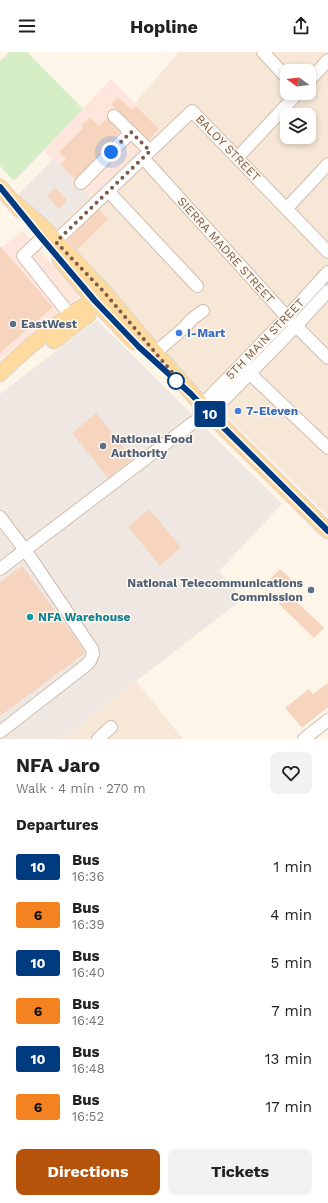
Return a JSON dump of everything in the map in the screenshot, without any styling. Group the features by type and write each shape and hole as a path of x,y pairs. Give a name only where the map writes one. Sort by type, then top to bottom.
{"main road":[{"path":"0,187 14,202 46,230 49,240 100,296 155,352 206,410 328,531"},
{"path":"0,375 11,362 70,315 100,296"},
{"path":"0,375 15,371 88,315 100,296"},
{"path":"100,296 139,347 191,394"}],"street":[{"path":"263,52 280,70"},
{"path":"316,73 328,60"},
{"path":"238,157 291,100"},
{"name":"BALOY STREET","path":"70,315 23,256 49,240 108,191 192,111 328,252"},
{"name":"SIERRA MADRE STREET","path":"114,116 131,132 146,155 287,317 328,358"},
{"path":"81,183 131,132"},
{"path":"287,208 328,164"},
{"path":"108,191 197,286"},
{"name":"5TH MAIN STREET","path":"206,410 241,365 328,272"},
{"name":"5TH MAIN STREET","path":"206,410 250,373 328,291"},
{"path":"155,352 202,311"},
{"path":"241,365 328,448"},
{"path":"0,569 194,422 206,410"},
{"path":"0,517 92,649 93,654 90,661 85,666 0,732"},
{"path":"304,739 328,720"},
{"path":"98,739 111,727"}],"shaded area":[{"path":"179,52 328,52 328,516 173,364 55,231 160,129 135,103"},
{"path":"111,79 160,129 55,231 19,194 53,160 44,150"},
{"path":"54,159 90,196 55,231 19,194"},
{"path":"22,230 80,296 0,359 0,250"},
{"name":"National Food Authority","path":"97,320 282,504 219,571 243,599 63,739 0,739 0,394"},
{"path":"136,681 183,739 63,739"}],"green space":[{"path":"10,52 27,52 83,109 14,181 0,166 0,61"}],"building":[{"path":"118,97 132,110 136,106 159,129 149,140 111,104"},
{"path":"90,117 99,126 107,118 120,132 75,179 60,165 66,159 59,152 83,128 81,126"},
{"path":"55,188 67,200 59,209 47,196"},
{"path":"99,210 108,219 77,250 68,240"},
{"path":"0,246 53,307 0,353"},
{"name":"National Food Authority","path":"96,413 133,459 108,478 72,433"},
{"path":"149,509 181,547 160,566 128,527"},
{"name":"NFA Warehouse","path":"22,566 85,653 0,716 0,582"},
{"path":"280,569 291,579 281,589 270,579"},
{"path":"289,594 324,628 314,638 279,604"},
{"path":"328,683 328,707 302,728 285,708 309,689 313,694"}],"bus line":[{"name":"10","path":"0,187 95,301 139,347 191,394 328,531"}],"place":[{"name":"EastWest","path":"13,324"},
{"name":"I-Mart","path":"179,333"},
{"name":"7-Eleven","path":"238,411"},
{"name":"National Food Authority","path":"103,446"},
{"name":"National Telecommunications Commission","path":"311,590"},
{"name":"NFA Warehouse","path":"30,617"}],"route":[{"path":"111,152 131,132 150,151 56,242 104,292 182,384 176,381"}]}
